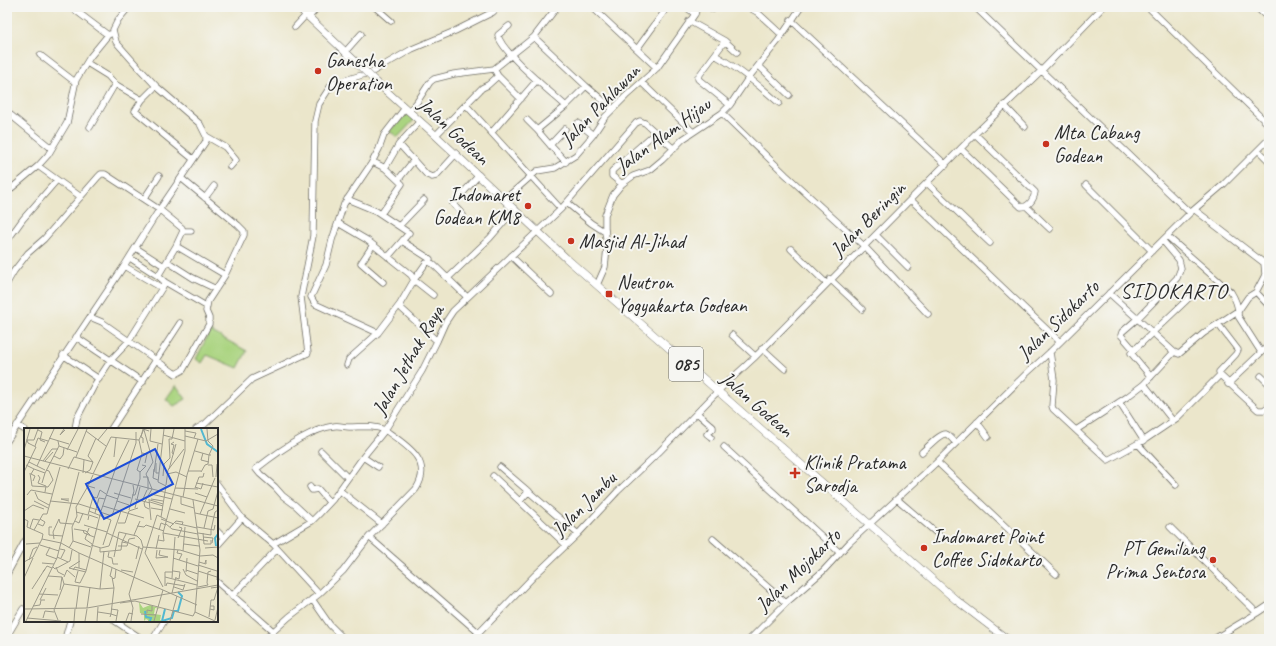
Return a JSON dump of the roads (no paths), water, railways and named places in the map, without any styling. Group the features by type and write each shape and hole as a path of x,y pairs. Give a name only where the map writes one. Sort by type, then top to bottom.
{"main road":[{"name":"Jalan Godean","path":"298,7 374,80 436,135 597,285 956,600 1007,639"}],"street":[{"path":"71,7 78,9 108,35"},
{"path":"7,192 38,166 48,155 67,123 75,82 98,46 113,30 118,20 129,7"},
{"path":"294,27 318,7"},
{"path":"375,7 391,21"},
{"path":"198,428 205,424 252,379 308,353 301,297 313,236 315,121 319,104 332,84 372,72 412,49 455,31 493,12 498,7"},
{"path":"436,135 482,88 488,85 496,72 514,58 534,37 557,7"},
{"path":"592,7 657,68"},
{"path":"686,7 695,14"},
{"name":"Jalan Pahlawan","path":"505,199 515,192 530,176 537,171 555,168 576,155 613,108 657,68 695,14 697,7"},
{"path":"748,7 756,12 782,35"},
{"name":"Jalan Alam Hijau","path":"597,285 605,267 607,257 605,232 606,215 613,195 622,184 634,176 650,170 683,139 722,113 730,105 748,77 759,66 791,20 802,7"},
{"path":"975,7 1041,71 1192,211 1264,263"},
{"name":"Jalan Beringin","path":"718,391 946,165 1004,105 1041,71 1103,7"},
{"path":"1148,7 1269,125"},
{"path":"1256,7 1269,19"},
{"path":"637,49 664,12"},
{"path":"791,20 946,165"},
{"path":"689,21 725,40 737,52"},
{"path":"508,26 498,35 498,38 514,58 566,106"},
{"path":"7,441 63,355 130,258 204,144 206,136 200,124 156,86 126,55 116,42 113,30"},
{"path":"345,52 361,34"},
{"path":"534,37 586,86 613,108"},
{"path":"725,40 698,76 698,79 730,105"},
{"path":"40,54 75,82"},
{"path":"715,55 748,77 780,103"},
{"path":"87,63 108,76 115,84 142,100"},
{"path":"759,66 789,95"},
{"path":"378,333 315,304 311,297 326,265 338,223 347,199 373,162 384,135 407,110 418,102 430,82 434,79 454,74 496,72 521,99"},
{"path":"492,132 537,80"},
{"path":"642,83 693,132"},
{"path":"90,127 115,84"},
{"path":"156,86 142,100 135,110 136,113 193,159"},
{"path":"537,130 566,106 586,86"},
{"path":"466,105 561,209"},
{"path":"1004,105 1024,127"},
{"path":"7,112 51,148"},
{"path":"722,113 786,175 864,246 928,314"},
{"path":"527,120 566,162"},
{"path":"385,168 399,144 420,121"},
{"name":"Jalan Jethak Raya","path":"264,639 319,594 343,571 370,537 416,489 423,473 420,462 410,449 385,430 422,371 445,323 453,311 567,203 636,123 642,122 656,132 674,149"},
{"path":"578,123 593,135"},
{"path":"550,145 565,129"},
{"path":"622,184 612,176 612,171 656,132"},
{"path":"961,149 1021,207 1026,206 1033,199 1035,192 975,134"},
{"path":"206,136 212,138 225,148 236,160 230,167"},
{"name":"Jalan Sidokarto","path":"870,524 937,462 1192,211 1259,151 1269,139"},
{"path":"399,144 428,175 434,177 456,154"},
{"path":"1259,151 1269,162"},
{"path":"398,180 414,160"},
{"path":"373,162 385,168 402,184 380,214"},
{"path":"38,166 81,197"},
{"path":"7,284 14,271 28,253 44,239 101,174 105,174 144,199 160,210 183,230 191,231"},
{"path":"463,215 453,204 479,175"},
{"path":"144,199 159,176"},
{"path":"90,317 102,322 176,374 182,370 209,324 206,306 225,275 244,235 244,231 181,178"},
{"path":"7,241 23,219 57,180"},
{"path":"927,183 990,243"},
{"path":"1086,185 1152,251"},
{"path":"205,198 214,186"},
{"path":"347,199 380,214 409,233 388,257"},
{"path":"399,226 424,200"},
{"path":"911,200 1060,342"},
{"path":"567,203 591,223 605,232"},
{"path":"1026,206 1050,229"},
{"path":"448,278 490,238 515,209"},
{"path":"338,223 373,245 411,275 414,280 432,295"},
{"path":"158,276 176,246 183,230"},
{"path":"876,235 908,267"},
{"path":"1167,236 1231,292 1237,302 1239,310 1238,316 1262,352"},
{"path":"402,241 430,259 429,262 467,297"},
{"path":"1134,350 1121,335 1122,332 1137,319 1177,278 1181,268 1179,260 1163,241"},
{"path":"373,245 361,263 383,282"},
{"path":"176,246 225,275"},
{"path":"136,248 216,289"},
{"path":"791,249 862,309"},
{"path":"512,256 551,294"},
{"path":"1109,293 1174,352 1181,354 1204,333 1239,310 1248,297 1256,292 1265,274 1264,263 1269,257"},
{"path":"130,258 165,282 206,306"},
{"path":"347,365 349,359 378,333 400,304 426,263 429,262"},
{"path":"124,266 162,288"},
{"path":"75,428 77,418 99,379 111,360 130,341 165,282"},
{"path":"1256,292 1269,306"},
{"path":"1151,377 1131,353 1190,297"},
{"path":"400,304 402,309 437,341"},
{"path":"112,428 180,323"},
{"path":"1050,352 1054,380 1053,409 1108,460 1144,441 1173,421 1220,375 1219,372 1238,352 1238,350 1218,324"},
{"path":"732,335 755,356"},
{"path":"76,337 143,382"},
{"path":"1228,384 1269,345"},
{"path":"762,348 785,369"},
{"path":"1076,430 1144,384 1174,352"},
{"path":"63,355 99,379"},
{"path":"1220,375 1228,384 1258,410 1264,410 1269,406"},
{"path":"1261,376 1269,384"},
{"path":"1144,384 1173,421"},
{"name":"Jalan Jambu","path":"473,639 535,575 578,534 617,492 660,452 718,391"},
{"path":"1119,402 1144,441"},
{"path":"697,413 713,428 707,434 711,438"},
{"path":"977,422 988,436"},
{"path":"17,426 24,430"},
{"path":"273,544 312,521 339,490 385,430 378,427 369,426 335,426 325,428 309,434 280,450 256,469 278,490 282,496 295,505 312,521"},
{"path":"922,452 941,435 948,435 956,443"},
{"path":"1138,444 1176,485"},
{"path":"724,447 840,553"},
{"path":"320,451 348,478"},
{"path":"363,458 378,467"},
{"path":"937,462 1056,574"},
{"path":"500,467 578,534"},
{"path":"493,476 566,545"},
{"path":"218,485 242,518 273,544 319,594"},
{"path":"310,488 312,490 318,489 329,502"},
{"path":"339,490 382,524"},
{"path":"520,501 529,491"},
{"path":"218,496 224,494"},
{"path":"897,499 940,536"},
{"path":"218,545 242,518"},
{"name":"Jalan Mojokarto","path":"750,639 786,603 823,571 870,524"},
{"path":"1170,527 1257,613"},
{"path":"218,532 224,538"},
{"path":"370,537 478,633"},
{"path":"713,539 786,603"},
{"path":"7,574 24,543"},
{"path":"232,596 277,549"},
{"path":"218,583 273,631"},
{"path":"312,599 330,625 344,639"},
{"path":"1214,639 1269,605"},
{"path":"7,636 23,609"},
{"path":"65,639 70,622"},
{"path":"116,622 142,639"},
{"path":"153,639 163,622"}],"place":[{"name":"Ganesha Operation","path":"318,71"},
{"name":"Mta Cabang Godean","path":"1046,144"},
{"name":"Indomaret Godean KM8","path":"528,206"},
{"name":"Masjid Al-Jihad","path":"571,241"},
{"name":"Neutron Yogyakarta Godean","path":"609,294"},
{"name":"Klinik Pratama Sarodja","path":"795,473"},
{"name":"Indomaret Point Coffee Sidokarto","path":"924,548"},
{"name":"PT Gemilang Prima Sentosa","path":"1213,560"}],"district":[{"name":"SIDOKARTO","path":"1174,291"}]}
